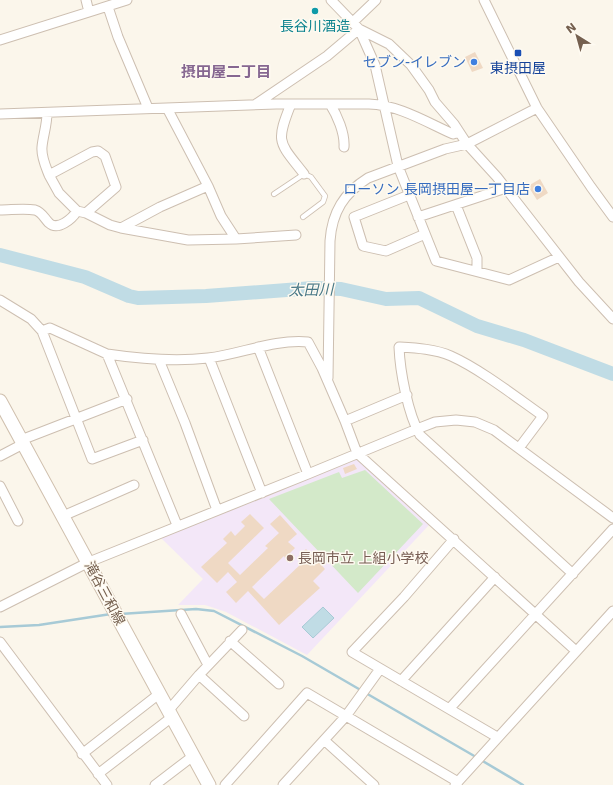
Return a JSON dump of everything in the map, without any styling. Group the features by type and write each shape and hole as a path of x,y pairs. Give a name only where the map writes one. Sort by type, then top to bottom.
{"main road":[{"name":"滝谷三和線","path":"0,401 89,562 209,785"}],"street":[{"path":"86,0 89,12"},
{"path":"0,40 108,7 126,0"},
{"path":"331,0 356,26 389,44 400,54 429,90 435,102 467,144 506,188 559,257 613,319"},
{"path":"254,106 327,56 356,26 376,0"},
{"path":"484,0 537,108 590,187 613,216"},
{"path":"108,7 118,37 148,108"},
{"path":"356,26 375,65 398,166 436,261 477,270 509,280 559,257"},
{"path":"0,114 291,104 373,104 411,114 453,134 459,132"},
{"path":"291,104 284,118 280,134 281,141 304,174"},
{"path":"330,104 334,110 345,138 344,147"},
{"path":"167,108 208,186 220,216 236,239"},
{"path":"328,382 329,252 332,223 343,198 358,184 368,178 445,149 467,144 537,108"},
{"path":"47,113 47,127 42,148 44,162 49,175 59,192 82,212 110,225 121,228 188,240 236,239 296,234"},
{"path":"0,210 34,210 41,213 49,223 56,226 73,218 116,187 105,156 98,151 92,152 49,175"},
{"path":"121,228 160,207 208,186"},
{"path":"418,217 506,188"},
{"path":"409,196 354,217 363,246 386,251 425,234"},
{"path":"456,205 477,258 477,270"},
{"path":"0,300 31,319 42,331 92,459 143,440"},
{"path":"42,331 50,328 107,354 159,360 209,358 278,342 308,342 328,382 357,453 454,539 576,651"},
{"path":"258,347 308,474"},
{"path":"519,448 543,416 474,369 449,356 417,348 400,347 407,395 416,429 420,435 572,574"},
{"path":"107,354 127,399 177,525"},
{"path":"209,358 262,492"},
{"path":"159,360 185,423 217,510"},
{"path":"345,421 407,395"},
{"path":"0,456 22,442 127,399"},
{"path":"0,608 89,562 416,429 446,420 475,422 494,430 613,518"},
{"path":"63,516 134,485"},
{"path":"0,486 18,521"},
{"path":"450,708 613,529"},
{"path":"454,539 404,597 352,652 450,708 497,737"},
{"path":"401,681 495,577"},
{"path":"225,785 307,693 456,783 613,611"},
{"path":"181,614 208,665"},
{"path":"98,774 170,714 199,675 242,630"},
{"path":"230,641 279,684"},
{"path":"0,642 82,754 107,785"},
{"path":"297,785 286,782 346,716 380,669"},
{"path":"199,675 244,716"},
{"path":"82,754 159,694"},
{"path":"324,740 374,785"},
{"path":"155,785 193,756"}],"lane":[{"path":"274,194 304,174 311,177 325,196 323,202 303,217"}],"shaded area":[{"name":"長岡市立 上組小学校","path":"358,459 430,524 307,655 226,612 205,605 178,605 203,579 160,537"}],"green space":[{"path":"365,470 423,524 358,593 269,499 339,472 342,478"}],"water":[{"path":"323,607 334,618 313,638 302,627"}],"building":[{"name":"セブン-イレブン","path":"475,52 483,68 472,72 465,57"},
{"name":"ローソン 長岡摂田屋一丁目店","path":"540,179 548,193 537,200 528,186"},
{"path":"354,464 357,469 345,474 343,468"},
{"path":"250,514 264,528 228,563 240,575 268,548 265,546 279,533 270,524 280,515 297,534 288,542 295,548 285,558 284,556 252,587 264,599 303,562 298,557 306,549 325,569 313,581 320,588 279,625 248,591 236,603 226,592 237,582 228,572 217,583 201,567 227,543 223,539 231,531 235,536 245,526 241,522"}],"waterway":[{"name":"太田川","path":"0,255 85,277 129,296 138,298 206,296 313,288 341,289 386,299 419,298 477,326 524,340 613,374"},
{"path":"120,614 196,609 214,611 302,656 476,757"},
{"path":"0,627 39,625 111,614"},
{"path":"481,760 523,785"}],"place":[{"name":"長谷川酒造","path":"315,11"},
{"name":"東摂田屋","path":"518,53"},
{"name":"セブン-イレブン","path":"474,62"},
{"name":"ローソン 長岡摂田屋一丁目店","path":"538,189"},
{"name":"長岡市立 上組小学校","path":"290,558"}],"district":[{"name":"摂田屋二丁目","path":"226,72"}]}
